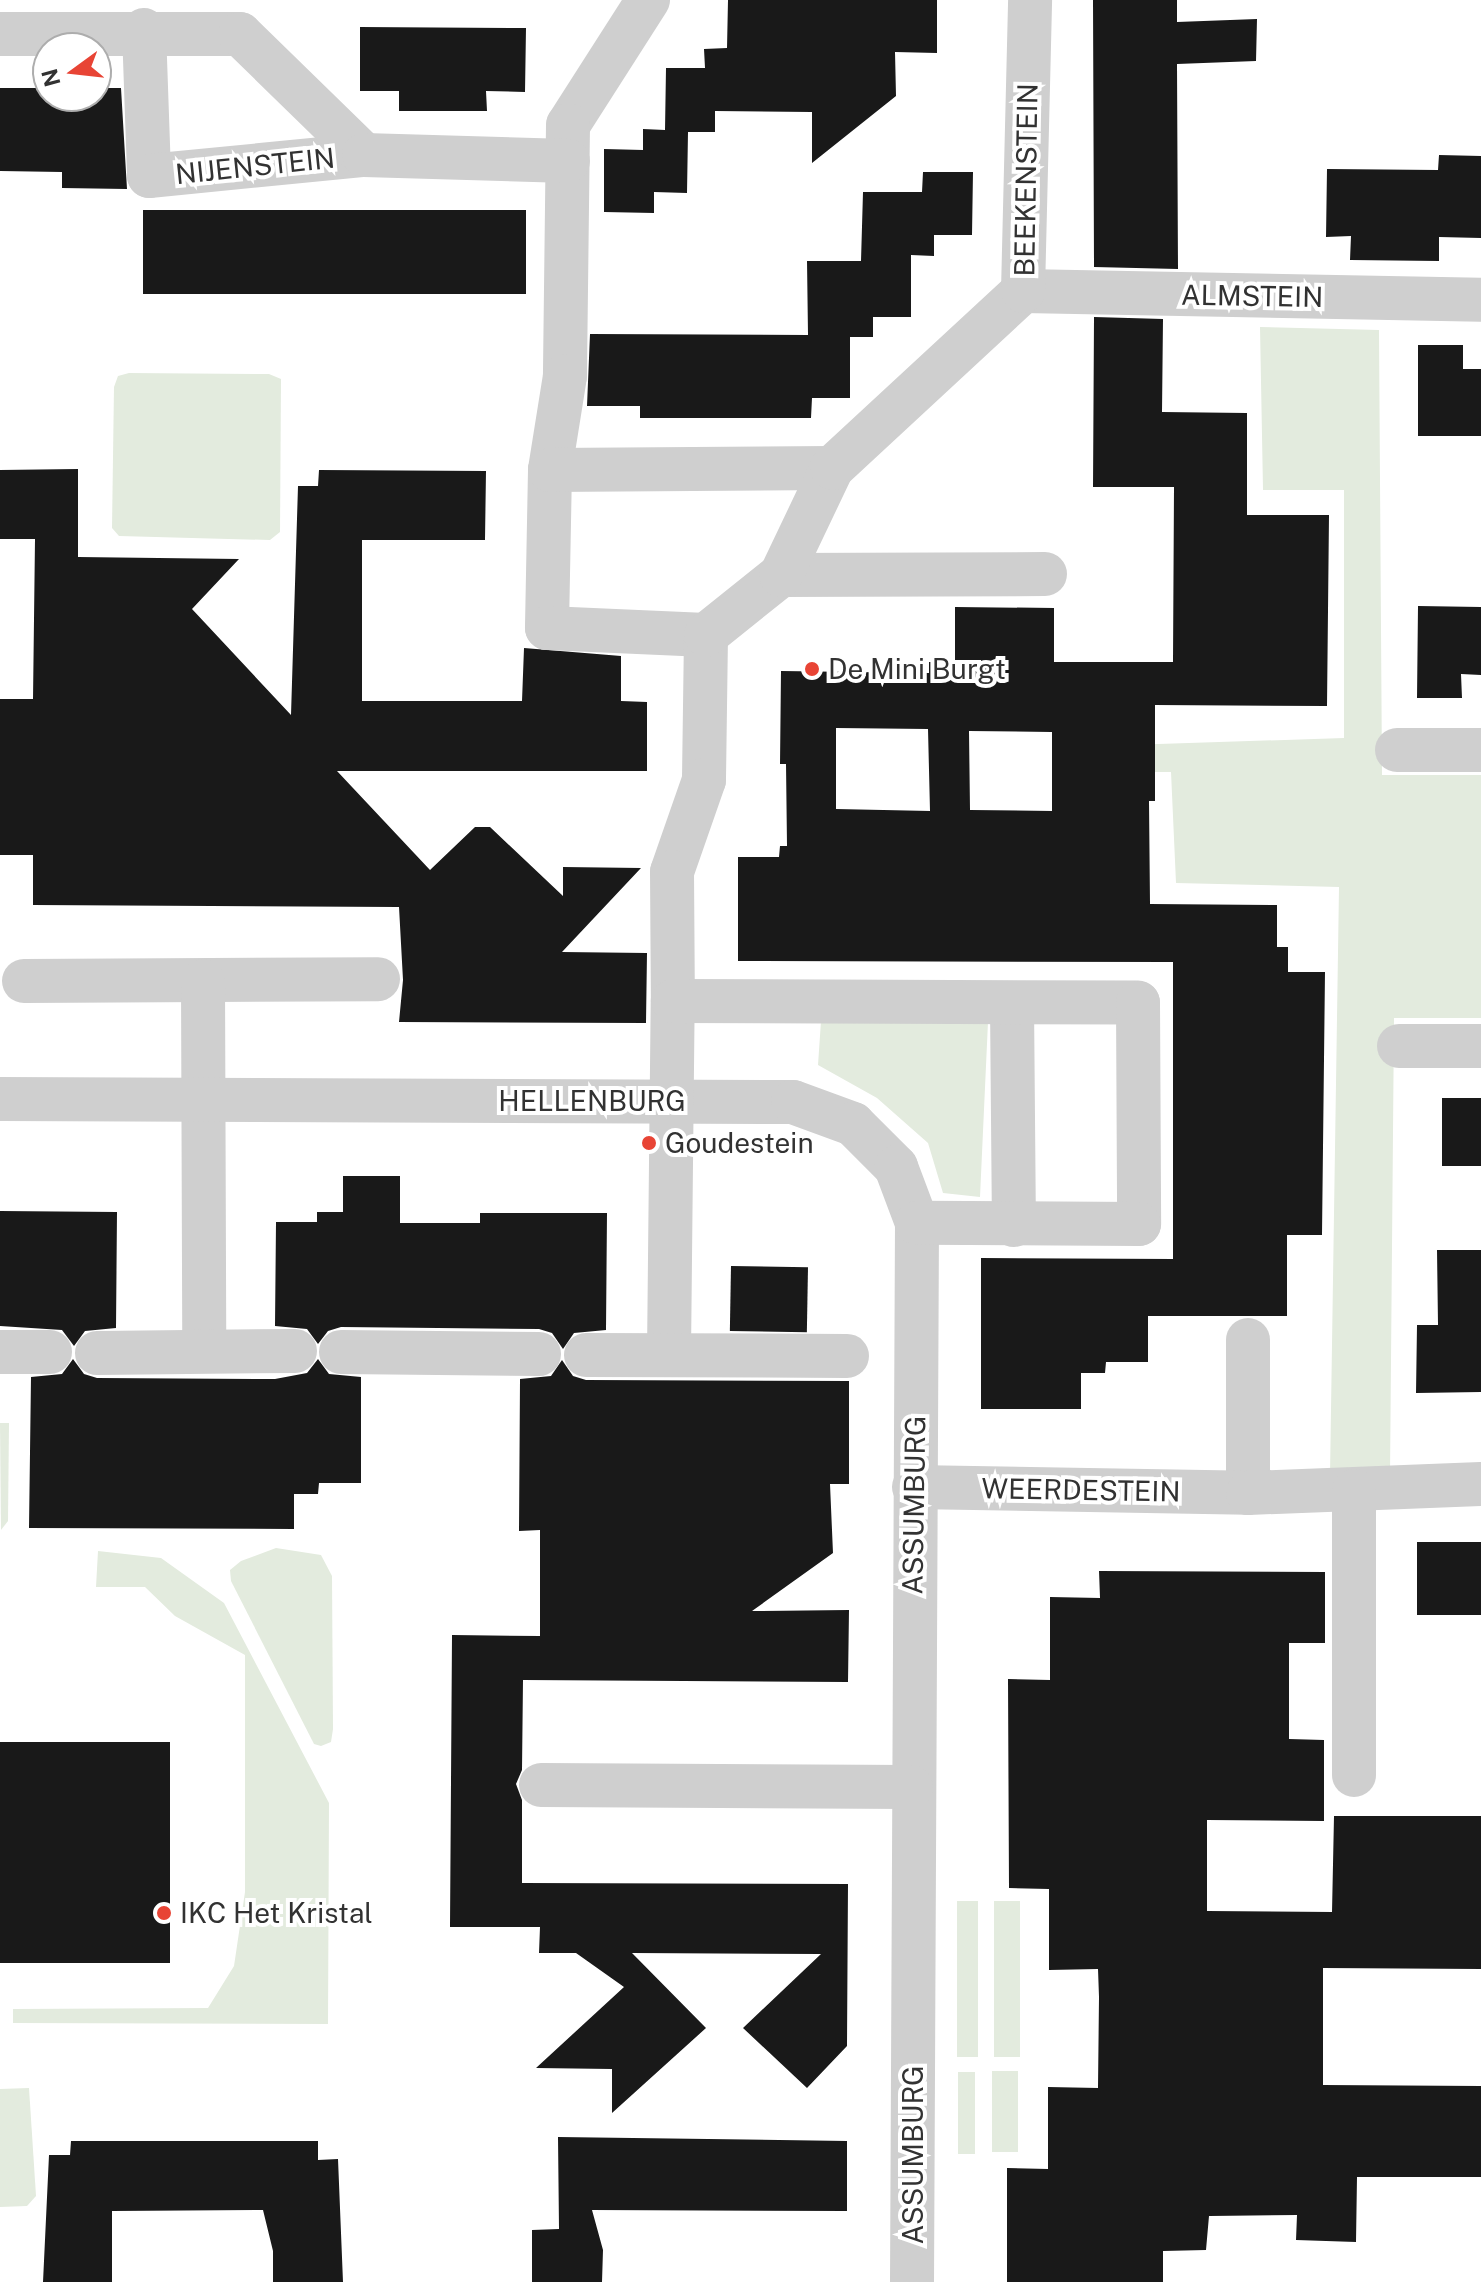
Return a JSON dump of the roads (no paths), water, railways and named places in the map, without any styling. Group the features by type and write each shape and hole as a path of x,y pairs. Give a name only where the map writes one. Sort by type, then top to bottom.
{"street":[{"path":"648,0 568,125 565,376 550,470 547,628 706,635 704,780 672,872 669,1354"},
{"name":"BEEKENSTEIN","path":"706,635 781,575 832,468 1023,291 1030,0"},
{"name":"NIJENSTEIN","path":"144,30 149,176 364,155 568,161"},
{"name":"NIJENSTEIN","path":"0,34 144,30 240,34 364,155"},
{"name":"ALMSTEIN","path":"1023,291 1481,300"},
{"path":"550,470 832,468"},
{"path":"781,575 1045,574"},
{"path":"1397,750 1481,750"},
{"path":"24,981 378,979"},
{"path":"203,981 206,1102 204,1351"},
{"path":"673,1001 1138,1003 1139,1224 917,1223"},
{"path":"1012,1003 1014,1225"},
{"path":"1399,1046 1481,1046"},
{"name":"HELLENBURG","path":"0,1099 793,1102 853,1124 896,1167 917,1223"},
{"name":"ASSUMBURG","path":"912,2282 911,1787 917,1223"},
{"path":"1248,1340 1248,1493"},
{"path":"97,1353 295,1351"},
{"path":"0,1352 50,1352"},
{"path":"341,1352 539,1354"},
{"path":"586,1355 847,1356"},
{"name":"WEERDESTEIN","path":"914,1487 1248,1493 1481,1484"},
{"path":"1354,1491 1354,1775"},
{"path":"541,1785 911,1787"}],"place":[{"name":"De Mini Burgt","path":"812,669"},
{"name":"Goudestein","path":"649,1143"},
{"name":"IKC Het Kristal","path":"164,1913"}]}
